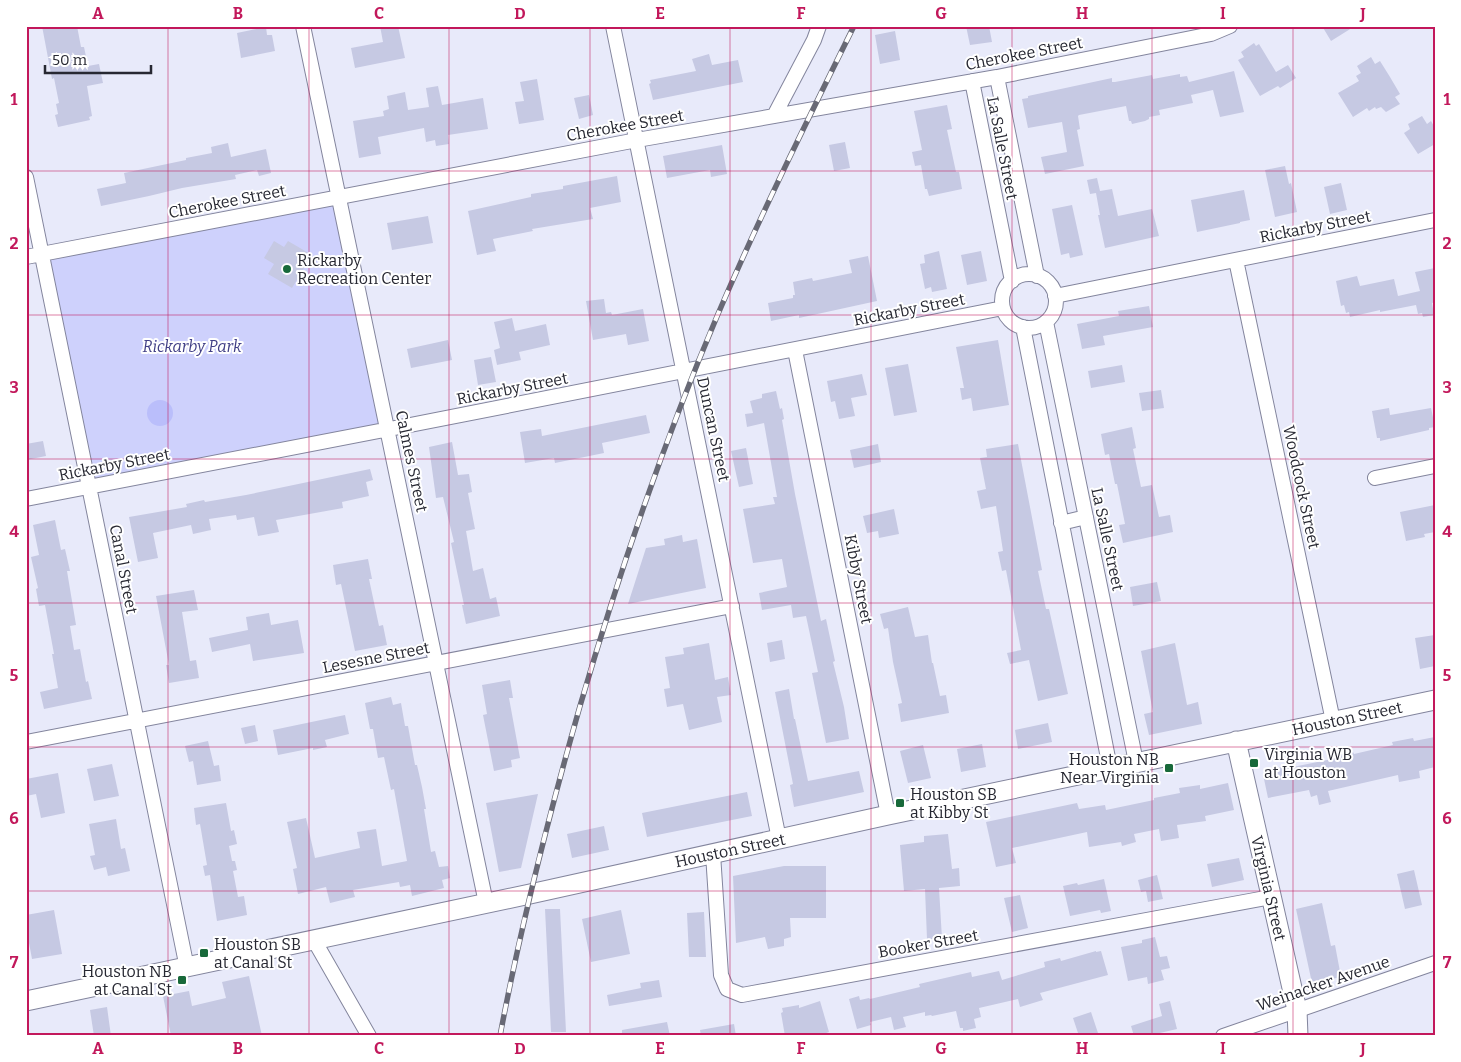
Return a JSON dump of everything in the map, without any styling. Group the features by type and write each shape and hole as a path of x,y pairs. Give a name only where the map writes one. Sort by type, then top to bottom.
{"street":[{"name":"Calmes Street","path":"303,26 486,903"},
{"name":"Duncan Street","path":"613,26 780,839"},
{"path":"774,116 814,40 819,26"},
{"name":"Cherokee Street","path":"26,256 637,140 998,77 1211,34 1230,26"},
{"name":"La Salle Street","path":"998,77 1037,276"},
{"name":"La Salle Street","path":"972,81 1012,281"},
{"name":"Canal Street","path":"26,177 187,968"},
{"name":"Rickarby Street","path":"1055,296 1435,220"},
{"name":"Woodcock Street","path":"1236,260 1333,721"},
{"path":"1024,275 1037,276 1049,284 1055,296 1054,310 1046,322 1035,328 1023,328 1010,321 1003,308 1004,294 1012,281 1024,275"},
{"name":"Rickarby Street","path":"26,499 387,430 1003,308"},
{"name":"La Salle Street","path":"1046,322 1136,762"},
{"path":"1023,328 1110,768"},
{"name":"Kibby Street","path":"795,350 888,815"},
{"path":"1375,478 1435,466"},
{"path":"1061,523 1086,518"},
{"name":"Lesesne Street","path":"26,742 732,606"},
{"name":"Houston Street","path":"26,1001 187,968 1136,762 1435,700"},
{"name":"Virginia Street","path":"1236,741 1297,1010 1298,1036"},
{"name":"Booker Street","path":"713,854 721,975 727,989 742,995 1271,897"},
{"path":"314,940 369,1036"},
{"name":"Weinacker Avenue","path":"1223,1036 1435,963"}],"green space":[{"name":"Rickarby Park","path":"339,198 387,430 90,487 42,253"}],"shaded area":[{"path":"160,400 169,404 173,413 169,422 160,426 151,422 147,413 151,404"}],"building":[{"path":"42,26 77,26 81,47 84,47 88,66 99,64 103,83 87,86 92,116 89,117 90,120 58,127 55,115 58,114 56,104 59,103 54,78 52,79"},
{"path":"380,26 398,26 405,58 355,68 351,48 383,42"},
{"path":"966,26 989,26 992,42 970,45"},
{"path":"1322,26 1355,26 1331,41"},
{"path":"266,27 267,35 272,35 275,51 241,58 237,33"},
{"path":"895,31 900,60 880,64 875,35"},
{"path":"1254,43 1256,46 1259,44 1276,72 1288,65 1296,78 1280,88 1278,86 1260,96 1238,60 1244,57 1241,52"},
{"path":"709,54 712,65 738,60 743,82 653,100 649,84 651,83 650,80 696,71 692,59"},
{"path":"1371,57 1375,64 1380,61 1390,77 1400,94 1395,97 1400,104 1386,112 1381,107 1376,109 1375,107 1369,111 1367,108 1353,117 1338,93 1359,81 1356,76 1361,73 1357,66"},
{"path":"1234,71 1244,112 1220,117 1213,90 1191,95 1193,103 1159,110 1160,115 1132,124 1129,121 1126,106 1079,115 1080,129 1077,130 1084,166 1045,174 1041,157 1067,152 1062,122 1028,128 1022,99 1028,98 1028,96 1112,78 1112,82 1115,82 1152,75 1153,79 1180,74 1180,77 1187,76 1189,82"},
{"path":"537,79 544,120 519,124 515,102 524,101 520,82"},
{"path":"438,86 442,105 483,98 488,129 448,135 449,144 436,146 435,140 426,142 424,128 378,137 381,154 359,158 353,121 384,116 383,111 389,109 387,96 405,92 408,110 429,107 426,88"},
{"path":"589,95 593,115 579,119 574,98"},
{"path":"947,105 952,129 947,130 956,172 959,172 962,189 929,196 927,189 925,189 921,165 915,166 912,152 922,150 914,111"},
{"path":"1422,116 1427,124 1431,121 1435,128 1435,144 1418,154 1404,133 1410,129 1408,124"},
{"path":"845,142 850,168 834,171 829,145"},
{"path":"228,143 231,157 266,149 271,173 259,176 257,170 235,175 236,179 182,188 101,206 97,189 126,183 124,173 212,153 211,147"},
{"path":"722,145 727,174 711,177 710,170 667,178 663,156"},
{"path":"1285,166 1289,184 1291,183 1297,212 1275,217 1265,170"},
{"path":"617,176 621,202 590,208 593,219 532,229 533,231 493,239 496,251 477,255 468,211 531,197 531,194 563,189 563,186"},
{"path":"1097,178 1100,191 1112,189 1118,216 1152,209 1159,236 1105,248 1098,215 1100,215 1096,193 1090,194 1087,180"},
{"path":"1341,183 1347,210 1330,214 1324,187"},
{"path":"1244,190 1250,220 1197,232 1191,200"},
{"path":"1072,205 1083,255 1070,258 1069,253 1061,255 1052,209"},
{"path":"428,216 433,243 392,250 387,223"},
{"name":"Rickarby Recreation Center","path":"274,241 284,247 288,241 312,255 292,288 268,274 274,264 264,258"},
{"path":"939,251 947,289 932,292 931,287 925,289 920,264 925,263 924,255"},
{"path":"981,251 987,281 967,285 961,255"},
{"path":"868,256 877,301 799,318 799,315 771,321 768,303 793,298 793,295 795,295 793,282 812,278 813,281 852,273 849,260"},
{"path":"1435,268 1435,302 1432,303 1434,315 1423,317 1422,313 1418,314 1416,305 1380,312 1380,310 1350,317 1349,312 1346,313 1344,305 1341,306 1336,281 1357,276 1360,286 1394,279 1398,296 1420,291 1415,272"},
{"path":"604,299 606,313 611,312 612,315 643,309 649,341 628,345 626,334 593,340 586,301"},
{"path":"1149,306 1153,327 1103,336 1105,345 1082,349 1077,324 1119,316 1118,311"},
{"path":"512,318 515,331 546,324 550,345 519,352 521,360 497,365 494,350 500,348 494,322"},
{"path":"448,340 452,360 411,368 407,349"},
{"path":"998,340 1009,405 973,411 971,398 962,400 960,388 964,388 956,347"},
{"path":"491,357 496,382 478,385 474,360"},
{"path":"908,364 917,412 894,416 885,368"},
{"path":"1122,365 1125,382 1091,388 1088,371"},
{"path":"862,374 867,395 851,398 855,416 839,419 835,401 831,402 827,381"},
{"path":"1161,390 1164,408 1142,411 1139,393"},
{"path":"776,391 780,409 782,408 784,419 782,420 795,494 821,621 826,619 849,739 826,743 812,673 818,672 806,616 793,618 791,605 762,610 759,593 787,587 782,559 753,563 743,509 775,504 773,497 777,497 764,423 747,427 745,414 753,413 750,401 762,398 762,394"},
{"path":"1389,408 1390,415 1431,408 1435,427 1380,441 1380,438 1377,438 1372,411"},
{"path":"646,415 650,433 602,443 604,453 555,463 554,458 525,463 520,432 541,429 542,436"},
{"path":"1132,427 1136,448 1133,449 1141,487 1152,485 1159,517 1170,515 1173,532 1123,543 1119,525 1125,524 1117,484 1115,484 1109,454 1105,455 1101,434"},
{"path":"43,441 46,456 26,460 26,444"},
{"path":"452,442 458,475 469,474 472,492 468,493 475,529 466,531 473,571 483,568 490,599 496,597 500,616 466,624 451,543 454,542 443,497 436,498 429,447"},
{"path":"878,444 881,462 854,468 850,450"},
{"path":"1018,444 1042,570 1038,571 1046,609 1049,609 1068,694 1038,701 1029,660 1010,664 1007,653 1021,650 1006,570 1002,571 998,552 1003,551 996,506 981,509 977,491 986,489 980,458 987,457 986,449"},
{"path":"746,448 753,484 739,487 731,451"},
{"path":"370,469 373,480 366,482 369,496 342,502 343,508 276,520 279,532 258,536 254,517 237,520 236,515 209,519 211,530 193,534 191,525 153,533 158,558 138,562 129,517 187,507 186,504 204,500 205,502 246,495"},
{"path":"1435,505 1435,532 1424,534 1425,537 1406,541 1400,512"},
{"path":"894,509 899,534 879,538 878,531 867,533 863,516"},
{"path":"55,520 61,550 65,549 70,571 67,571 76,625 70,626 74,650 80,649 86,682 88,681 92,699 44,709 40,692 58,688 45,605 39,606 36,589 38,588 31,557 39,555 33,525"},
{"path":"682,535 683,542 697,539 706,588 628,604 646,548 665,545 664,539"},
{"path":"368,559 372,579 369,579 379,626 383,625 387,645 355,651 341,584 336,585 333,565"},
{"path":"1157,582 1161,601 1133,606 1130,587"},
{"path":"194,590 198,610 182,612 190,661 196,660 199,678 169,683 166,665 169,665 156,596"},
{"path":"908,607 915,637 928,635 940,696 946,695 949,713 901,722 898,704 902,703 888,628 884,629 880,614"},
{"path":"269,613 271,625 298,620 304,653 253,661 250,644 212,652 209,638 248,630 246,617"},
{"path":"1435,635 1435,666 1420,669 1415,638"},
{"path":"782,640 785,659 770,662 767,643"},
{"path":"709,643 715,680 728,677 731,695 717,697 722,722 689,730 683,704 667,707 664,689 670,688 665,657 684,654 683,648"},
{"path":"1175,643 1187,705 1198,702 1202,724 1149,735 1144,714 1153,712 1141,651"},
{"path":"510,680 513,698 509,698 520,758 511,760 512,767 494,771 483,715 487,714 482,685"},
{"path":"789,689 808,781 859,771 864,792 794,807 790,785 793,784 775,692"},
{"path":"391,697 393,705 401,703 405,726 408,726 415,765 417,765 422,787 431,852 435,851 439,867 448,866 450,878 442,880 444,888 412,896 410,885 400,887 399,882 353,890 355,897 330,903 326,887 298,894 293,869 297,868 287,822 306,818 315,858 360,848 357,832 376,829 382,866 407,861 394,789 391,790 384,757 378,758 373,729 370,729 365,703"},
{"path":"345,715 349,734 325,740 327,747 278,755 273,730"},
{"path":"1048,723 1052,742 1018,749 1015,730"},
{"path":"255,725 258,741 245,744 241,728"},
{"path":"1435,737 1435,767 1419,771 1420,778 1399,782 1398,775 1328,791 1331,802 1319,805 1317,795 1311,797 1309,790 1268,798 1264,779 1270,778 1269,769 1292,765 1293,767 1332,759 1331,756 1353,752 1354,754 1393,745 1392,742 1413,738 1414,741"},
{"path":"208,741 214,766 219,765 221,781 197,785 193,761 189,762 185,746"},
{"path":"982,744 986,767 961,772 957,749"},
{"path":"923,745 931,778 908,783 900,751"},
{"path":"112,764 119,796 94,801 87,769"},
{"path":"58,773 65,813 41,818 36,794 26,796 26,779"},
{"path":"1228,783 1234,810 1205,816 1206,821 1177,825 1179,838 1161,841 1159,829 1134,834 1136,842 1122,846 1121,842 1089,847 1087,832 1012,848 1016,863 996,867 986,822 1077,803 1079,809 1105,805 1106,810 1180,793 1179,788 1200,785 1200,789"},
{"path":"747,792 752,816 647,837 642,813"},
{"path":"538,794 521,868 499,872 486,803"},
{"path":"226,803 231,831 234,830 237,844 229,846 232,861 235,861 237,870 233,871 238,897 244,896 247,915 217,921 210,875 205,876 203,866 207,865 200,824 196,825 194,808"},
{"path":"116,819 121,849 125,848 130,871 108,876 106,867 94,870 90,856 95,855 89,824"},
{"path":"604,826 609,850 572,858 567,834"},
{"path":"948,834 952,869 959,868 960,886 939,888 942,939 927,939 925,889 904,891 900,845 924,842 924,836"},
{"path":"1239,858 1244,880 1212,887 1207,864"},
{"path":"784,866 826,866 826,918 790,918 791,937 784,939 784,946 768,949 765,937 736,943 733,876"},
{"path":"1414,870 1422,905 1405,909 1397,874"},
{"path":"1157,875 1163,899 1148,902 1146,891 1141,892 1138,880"},
{"path":"1104,879 1111,911 1101,913 1100,910 1070,916 1063,886 1077,883 1078,885"},
{"path":"1020,895 1028,928 1012,932 1004,898"},
{"path":"1322,903 1331,946 1335,945 1341,977 1312,983 1296,909"},
{"path":"545,909 560,909 566,1032 551,1032"},
{"path":"54,910 62,954 32,959 26,927 26,915"},
{"path":"621,910 630,954 591,962 582,919"},
{"path":"704,912 706,957 689,957 687,913"},
{"path":"1155,937 1160,957 1167,956 1170,968 1161,970 1164,980 1148,984 1147,977 1128,981 1121,947 1142,943 1142,940"},
{"path":"1101,951 1108,975 1040,993 1043,1000 1020,1007 1018,999 979,1008 981,1017 974,1019 976,1028 963,1031 963,1028 960,1028 956,1011 932,1016 925,1016 925,1012 903,1017 906,1027 894,1030 891,1017 870,1022 871,1025 857,1029 849,999 859,996 860,1000 870,999 920,987 919,984 971,972 972,977 999,971 1002,980 1045,967 1044,962 1060,958 1061,961"},
{"path":"249,976 262,1036 171,1036 163,996 189,991 192,1006 226,998 222,982"},
{"path":"659,980 662,997 609,1006 607,995 641,988 640,983"},
{"path":"820,1001 829,1032 818,1036 785,1036 781,1013 783,1012 782,1008 799,1005 799,1008"},
{"path":"1170,1001 1177,1029 1147,1036 1134,1036 1131,1026 1162,1016 1159,1004"},
{"path":"107,1007 111,1036 94,1036 90,1010"},
{"path":"1091,1012 1099,1036 1079,1036 1073,1018"},
{"path":"667,1022 670,1036 622,1036 622,1030"},
{"path":"734,1024 736,1036 701,1036 700,1030"}],"railway":[{"path":"500,1036 526,911 557,788 595,656 643,508 679,410 734,277 854,26"}],"place":[{"name":"Rickarby Recreation Center","path":"287,269"},
{"name":"Virginia WB at Houston","path":"1254,763"},
{"name":"Houston NB Near Virginia","path":"1169,768"},
{"name":"Houston SB at Kibby St","path":"900,803"},
{"name":"Houston SB at Canal St","path":"204,953"},
{"name":"Houston NB at Canal St","path":"182,980"}]}
